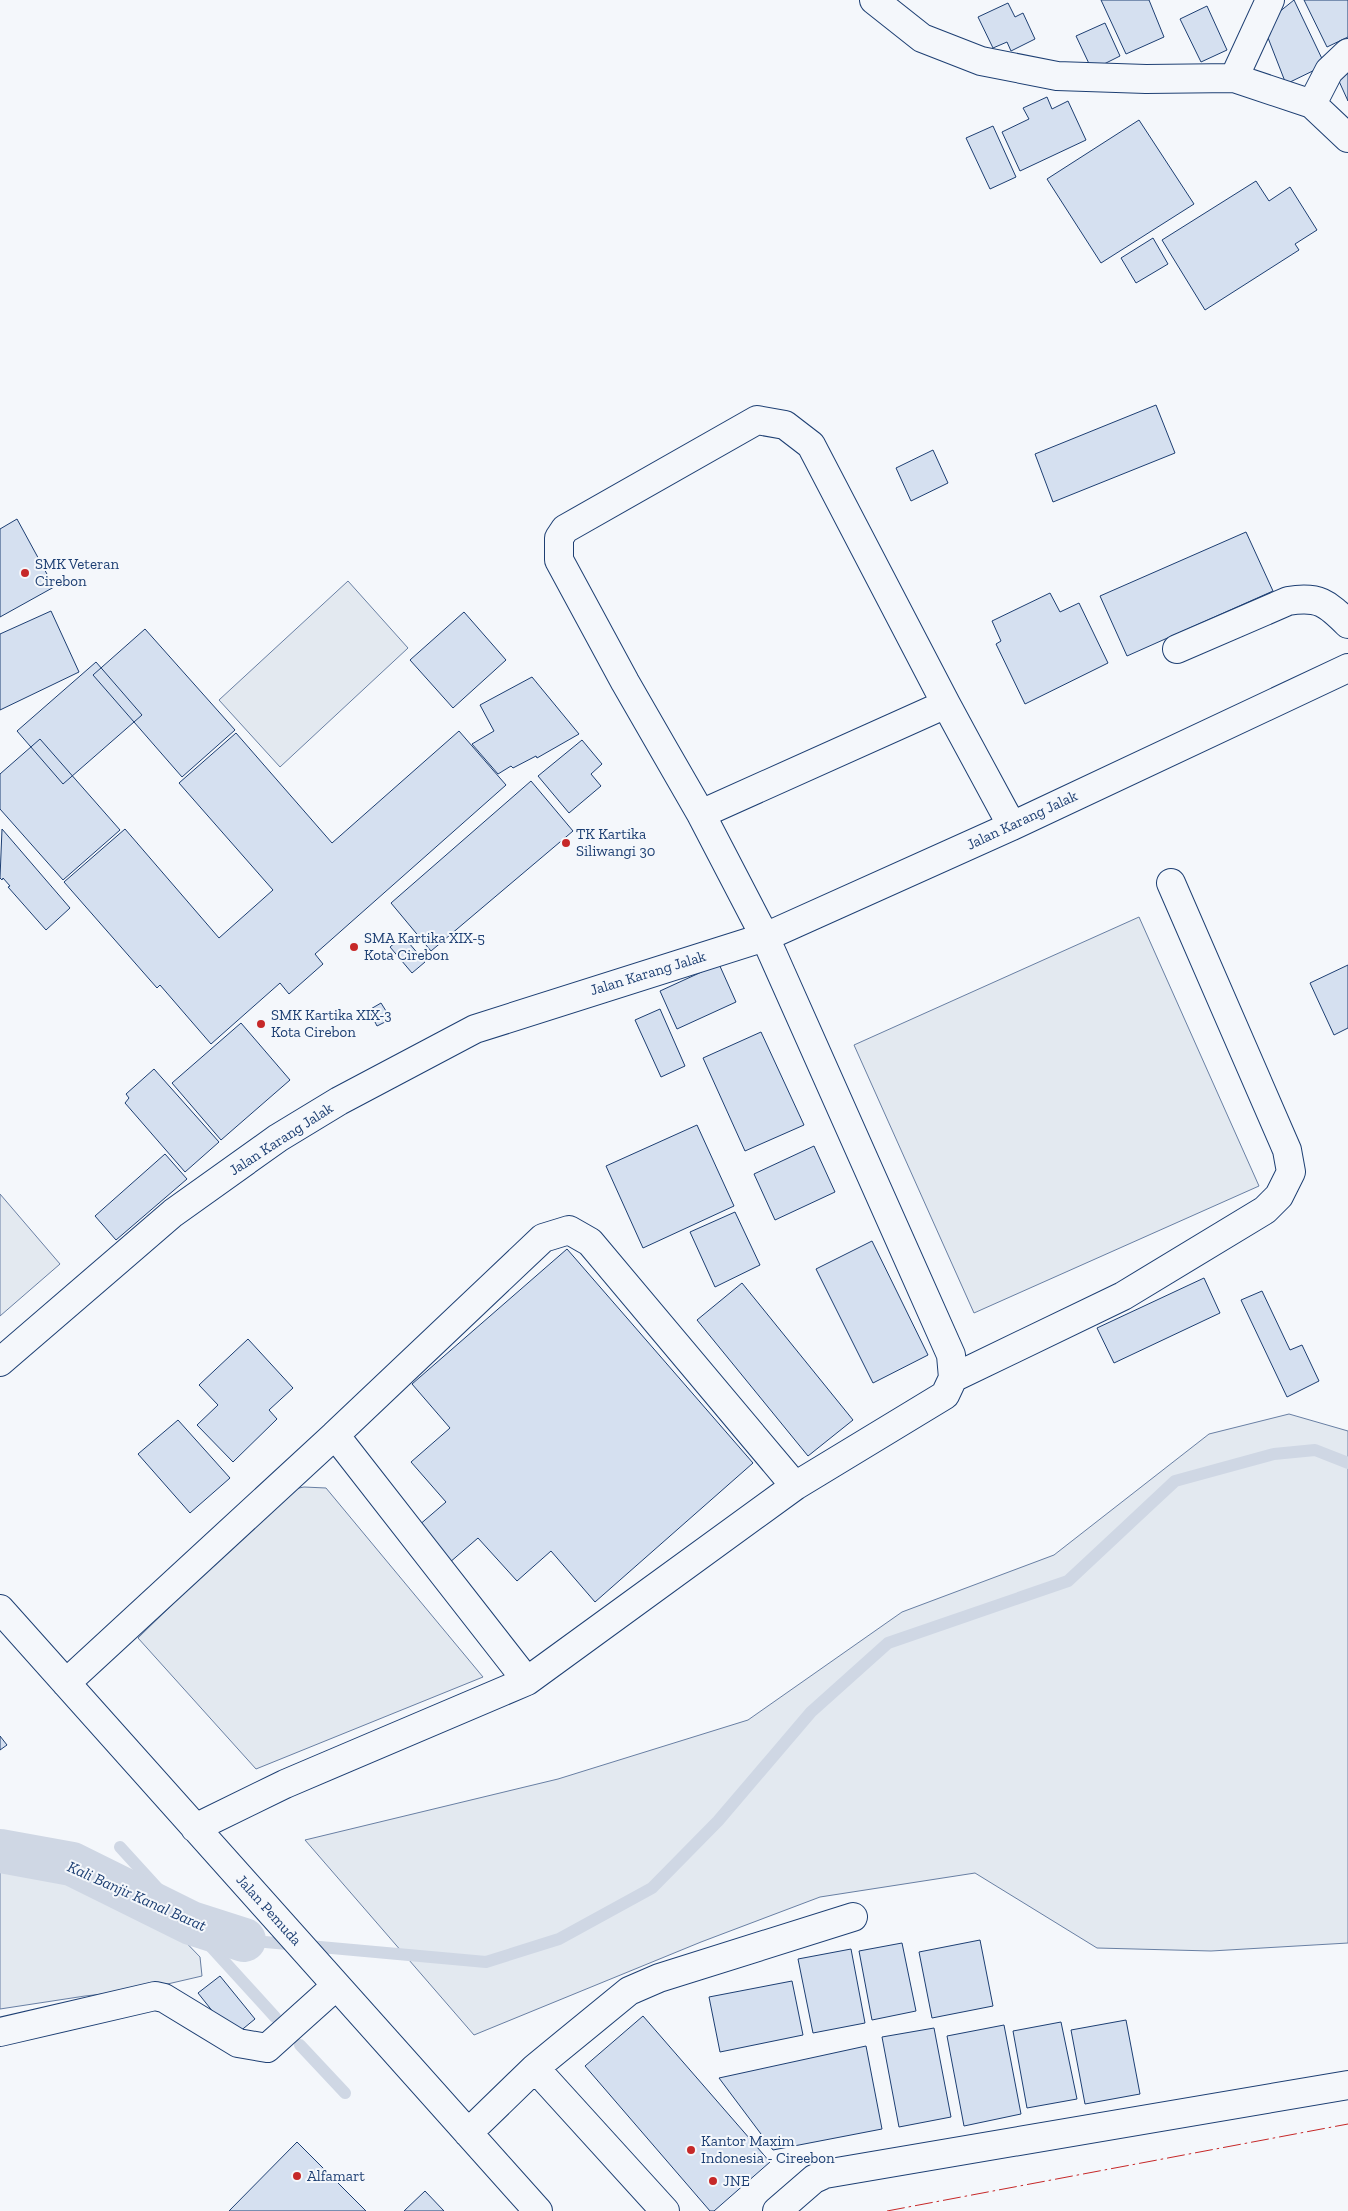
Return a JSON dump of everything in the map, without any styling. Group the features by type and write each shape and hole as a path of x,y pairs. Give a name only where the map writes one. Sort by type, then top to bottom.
{"street":[{"path":"874,0 922,38 981,61 1057,76 1146,79 1234,78 1312,104 1348,138"},
{"path":"1234,78 1270,0"},
{"path":"1312,104 1329,71 1348,53"},
{"path":"202,1834 285,1784 527,1680 795,1486 945,1395 953,1378 951,1355 938,1324 765,937 701,814 563,569 559,560 558,545 559,538 565,529 757,420 785,425 811,445 1012,826"},
{"path":"1176,649 1269,607 1298,599 1307,598 1329,605 1348,624"},
{"name":"Jalan Karang Jalak","path":"0,1362 173,1213 278,1138 339,1101 475,1029 765,937 1012,826 1348,668"},
{"path":"701,814 946,704"},
{"path":"953,1378 1123,1296 1265,1210 1279,1196 1291,1172 1287,1150 1171,883"},
{"path":"66,1683 336,1435 543,1238 569,1230 590,1242 795,1486"},
{"path":"336,1435 527,1680"},
{"name":"Jalan Pemuda","path":"0,1609 538,2211"},
{"path":"468,2133 535,2068 629,1991 659,1978 853,1917"},
{"path":"0,2032 155,1996 164,1998 238,2043 267,2048 336,1986"},
{"path":"535,2068 665,2211"},
{"path":"776,2211 814,2179 825,2174 1348,2084"}],"shaded area":[{"path":"348,581 408,648 280,767 219,700"},
{"path":"1139,917 1259,1186 974,1313 854,1045"},
{"path":"0,1194 60,1264 0,1316"},
{"path":"1289,1414 1348,1431 1348,1943 1211,1951 1097,1948 975,1873 820,1897 701,1942 474,2035 305,1840 558,1779 748,1720 902,1612 1054,1555 1209,1434"},
{"path":"304,1487 326,1488 483,1677 256,1769 138,1638 289,1490"},
{"path":"0,1866 66,1878 128,1913 175,1931 200,1957 202,1976 146,1989 0,2009"}],"building":[{"path":"1101,0 1149,0 1164,37 1126,54"},
{"path":"1294,0 1325,65 1286,84 1263,25"},
{"path":"1304,0 1348,0 1348,37 1327,47"},
{"path":"1008,3 1015,17 1023,13 1035,39 1011,51 1007,42 993,48 978,17"},
{"path":"1207,6 1227,50 1201,62 1180,19"},
{"path":"1105,23 1120,56 1092,70 1076,36"},
{"path":"1348,61 1348,101 1333,68"},
{"path":"1047,97 1052,109 1068,101 1086,140 1020,171 1002,132 1029,119 1023,108"},
{"path":"1139,120 1194,204 1101,263 1047,179"},
{"path":"993,126 1016,177 990,189 966,138"},
{"path":"1256,181 1269,201 1290,187 1317,230 1295,244 1299,250 1205,310 1162,240"},
{"path":"1153,238 1168,264 1136,283 1121,258"},
{"path":"1156,405 1175,453 1053,502 1035,454"},
{"path":"933,450 948,483 911,501 896,468"},
{"path":"17,519 54,587 0,617 0,529"},
{"path":"1246,532 1273,591 1127,656 1100,596"},
{"path":"1050,593 1060,612 1079,603 1108,663 1025,704 996,644 1001,641 992,621"},
{"path":"51,611 79,672 0,710 0,634"},
{"path":"464,612 506,660 453,708 410,660"},
{"path":"145,629 235,730 182,777 93,675"},
{"path":"96,662 142,715 63,784 17,731"},
{"path":"532,677 579,734 537,758 536,756 513,768 511,766 498,774 472,744 494,731 480,705"},
{"path":"459,731 506,785 315,954 323,964 289,994 280,983 211,1044 160,985 157,988 64,882 125,829 219,938 273,890 179,783 236,733 332,843"},
{"path":"40,739 120,830 63,880 0,809 0,774"},
{"path":"582,740 602,764 591,774 601,786 569,813 538,776"},
{"path":"531,781 573,831 431,951 391,903"},
{"path":"2,829 70,908 46,930 8,887 10,886 3,878 2,880 0,878"},
{"path":"403,936 425,962 412,973 390,947"},
{"path":"719,964 736,1002 677,1029 660,991"},
{"path":"1348,965 1348,1028 1334,1035 1310,983"},
{"path":"381,1003 391,1019 377,1026 369,1010"},
{"path":"660,1009 685,1066 661,1077 635,1020"},
{"path":"241,1023 290,1080 221,1140 172,1083"},
{"path":"761,1032 804,1125 745,1151 703,1058"},
{"path":"154,1069 219,1142 185,1172 125,1103 129,1098 126,1094"},
{"path":"697,1125 734,1206 643,1248 606,1166"},
{"path":"814,1146 835,1192 775,1220 754,1174"},
{"path":"165,1154 187,1179 116,1240 95,1216"},
{"path":"735,1212 760,1265 715,1287 690,1232"},
{"path":"872,1241 928,1355 873,1383 816,1269"},
{"path":"567,1249 753,1463 595,1602 551,1551 517,1581 478,1538 449,1563 418,1526 446,1502 411,1462 450,1428 412,1384"},
{"path":"1204,1278 1220,1313 1114,1363 1097,1328"},
{"path":"742,1283 853,1420 808,1456 697,1320"},
{"path":"1262,1291 1290,1350 1302,1345 1319,1381 1287,1397 1241,1300"},
{"path":"248,1339 293,1388 269,1410 277,1419 233,1462 197,1425 218,1405 199,1385"},
{"path":"178,1420 230,1478 190,1513 138,1454"},
{"path":"0,1736 7,1745 0,1750"},
{"path":"980,1940 993,2006 932,2018 919,1952"},
{"path":"902,1943 916,2011 872,2020 859,1951"},
{"path":"851,1949 865,2023 813,2033 798,1959"},
{"path":"220,1976 255,2019 233,2037 198,1993"},
{"path":"792,1981 803,2035 720,2052 709,1997"},
{"path":"643,2016 770,2162 714,2211 710,2211 585,2066"},
{"path":"1126,2020 1140,2094 1085,2104 1071,2030"},
{"path":"1061,2022 1077,2099 1027,2108 1013,2031"},
{"path":"1004,2025 1021,2114 964,2126 947,2036"},
{"path":"934,2028 951,2117 899,2127 882,2037"},
{"path":"866,2046 882,2129 773,2150 719,2078"},
{"name":"Alfamart","path":"297,2142 366,2211 229,2211"},
{"path":"425,2191 444,2211 404,2211"}],"waterway":[{"path":"244,1940 486,1962 559,1939 652,1888 718,1821 811,1712 888,1643 1068,1581 1175,1481 1274,1454 1315,1450 1348,1463"},
{"path":"120,1847 275,2017"},
{"name":"Kali Banjir Kanal Barat","path":"0,1851 72,1864 191,1923 244,1940"},
{"path":"300,2045 345,2093"}],"power":[{"path":"887,2211 1348,2124"}],"place":[{"name":"SMK Veteran Cirebon","path":"25,573"},
{"name":"TK Kartika Siliwangi 30","path":"566,843"},
{"name":"SMA Kartika XIX-5 Kota Cirebon","path":"354,947"},
{"name":"SMK Kartika XIX-3 Kota Cirebon","path":"261,1024"},
{"name":"Kantor Maxim Indonesia - Cireebon","path":"691,2150"},
{"name":"Alfamart","path":"297,2176"},
{"name":"JNE","path":"713,2181"}]}
